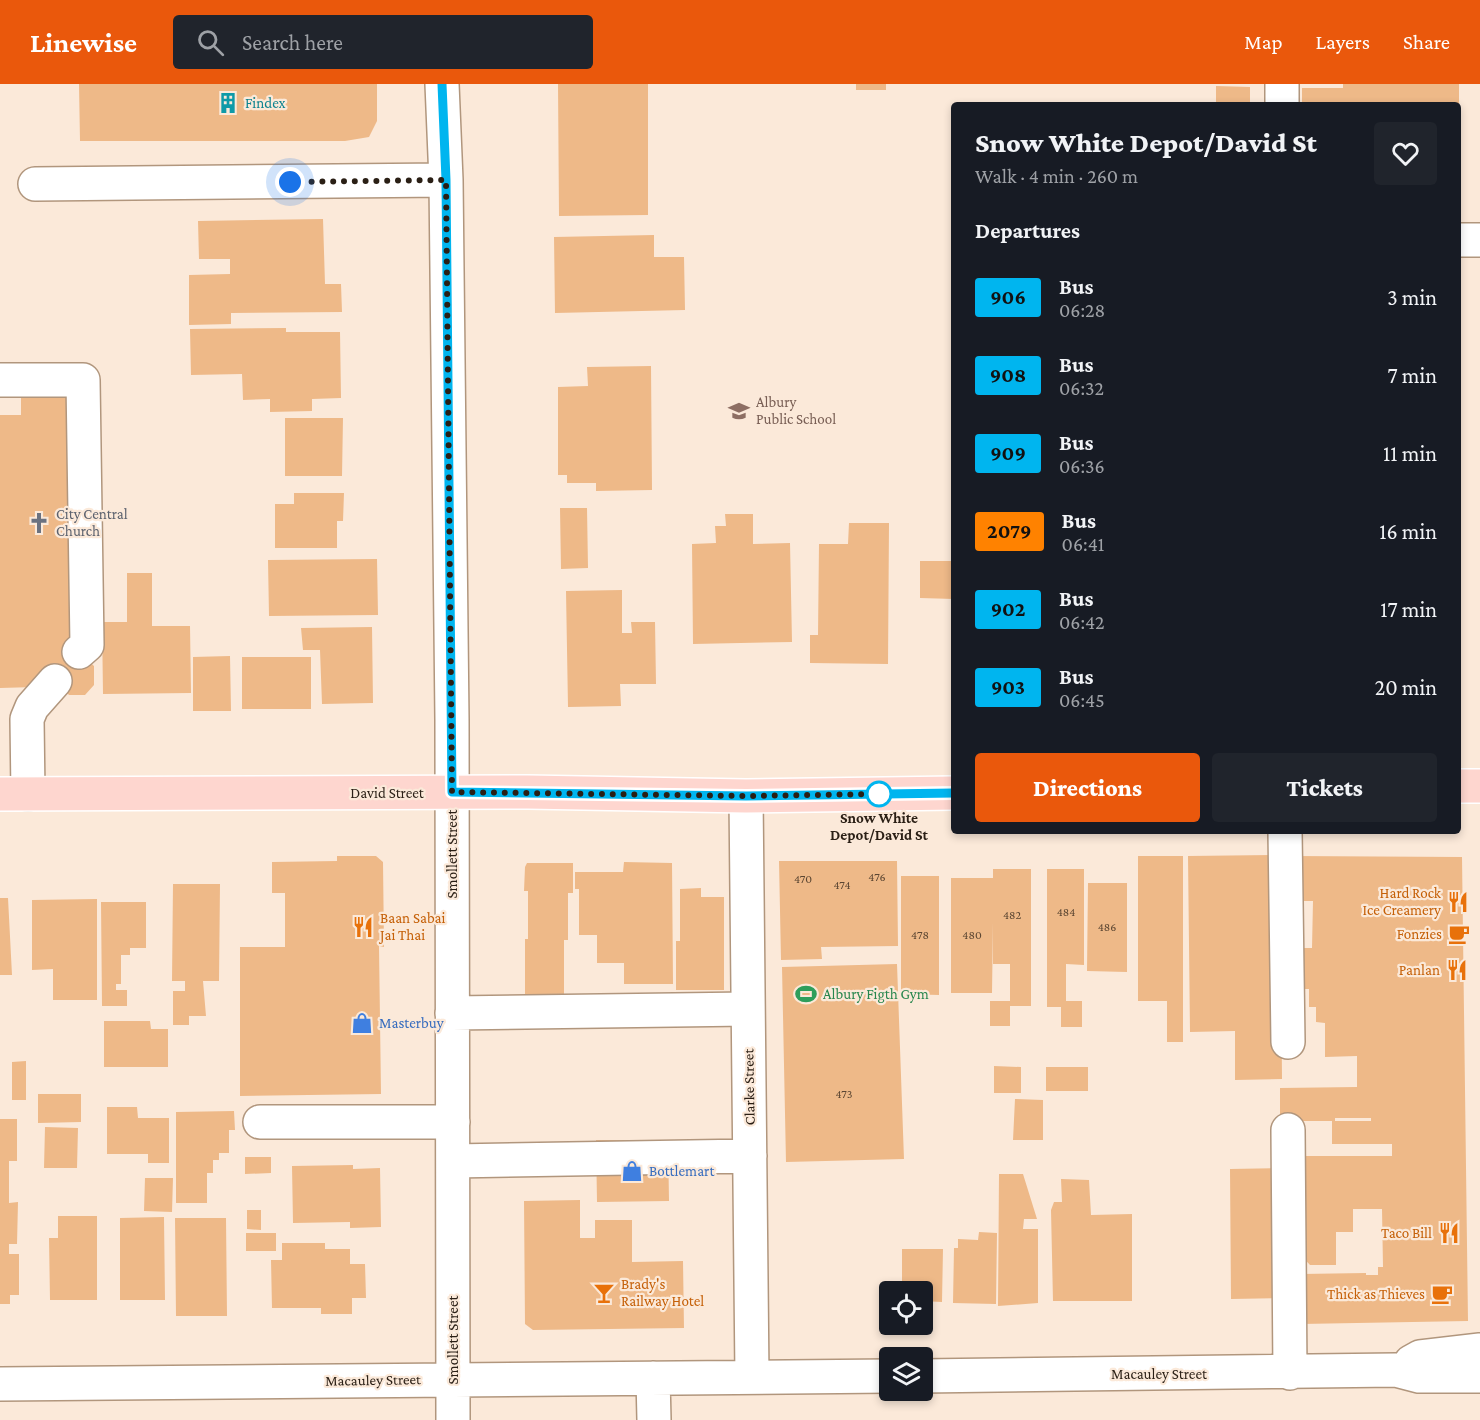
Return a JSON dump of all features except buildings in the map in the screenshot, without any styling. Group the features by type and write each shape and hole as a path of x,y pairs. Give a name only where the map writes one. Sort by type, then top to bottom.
{"main road":[{"path":"1461,786 1480,786"},
{"name":"David Street","path":"14,794 452,792 746,796 951,793"}],"street":[{"name":"Smollett Street","path":"442,84 446,180 452,792 453,1420"},
{"name":"Smollett Street","path":"446,180 449,84"},
{"path":"1282,84 1282,102"},
{"path":"34,184 446,180"},
{"path":"1461,240 1480,240"},
{"path":"0,380 83,380 87,645 80,652"},
{"path":"14,794 27,719 32,707 55,681"},
{"name":"Clarke Street","path":"746,796 752,1377"},
{"path":"1285,834 1288,1042"},
{"path":"452,1013 748,1010"},
{"path":"260,1122 453,1122"},
{"path":"1288,1130 1290,1373"},
{"path":"453,1161 750,1156"},
{"name":"Macauley Street","path":"1396,1370 1420,1358 1480,1350"},
{"name":"Macauley Street","path":"933,1376 1396,1370 1419,1376 1480,1377"},
{"name":"Macauley Street","path":"0,1384 879,1376"},
{"path":"653,1378 654,1420"}],"bus line":[{"name":"906","path":"442,84 446,180 452,792 746,796 951,793"}],"place":[{"name":"Findex","path":"228,103"},
{"name":"Albury Public School","path":"739,411"},
{"name":"City Central Church","path":"39,523"},
{"name":"Snow White Depot/David St","path":"879,794"},
{"name":"Hard Rock Ice Creamery","path":"1458,902"},
{"name":"Baan Sabai Jai Thai","path":"363,927"},
{"name":"Fonzies","path":"1459,934"},
{"name":"Panlan","path":"1457,970"},
{"name":"Albury Figth Gym","path":"806,994"},
{"name":"Masterbuy","path":"362,1023"},
{"name":"Bottlemart","path":"632,1171"},
{"name":"Taco Bill","path":"1449,1233"},
{"name":"Brady's Railway Hotel","path":"604,1293"},
{"name":"Thick as Thieves","path":"1442,1294"}],"route":[{"path":"290,182 446,180 452,792 746,796 879,794"}]}
